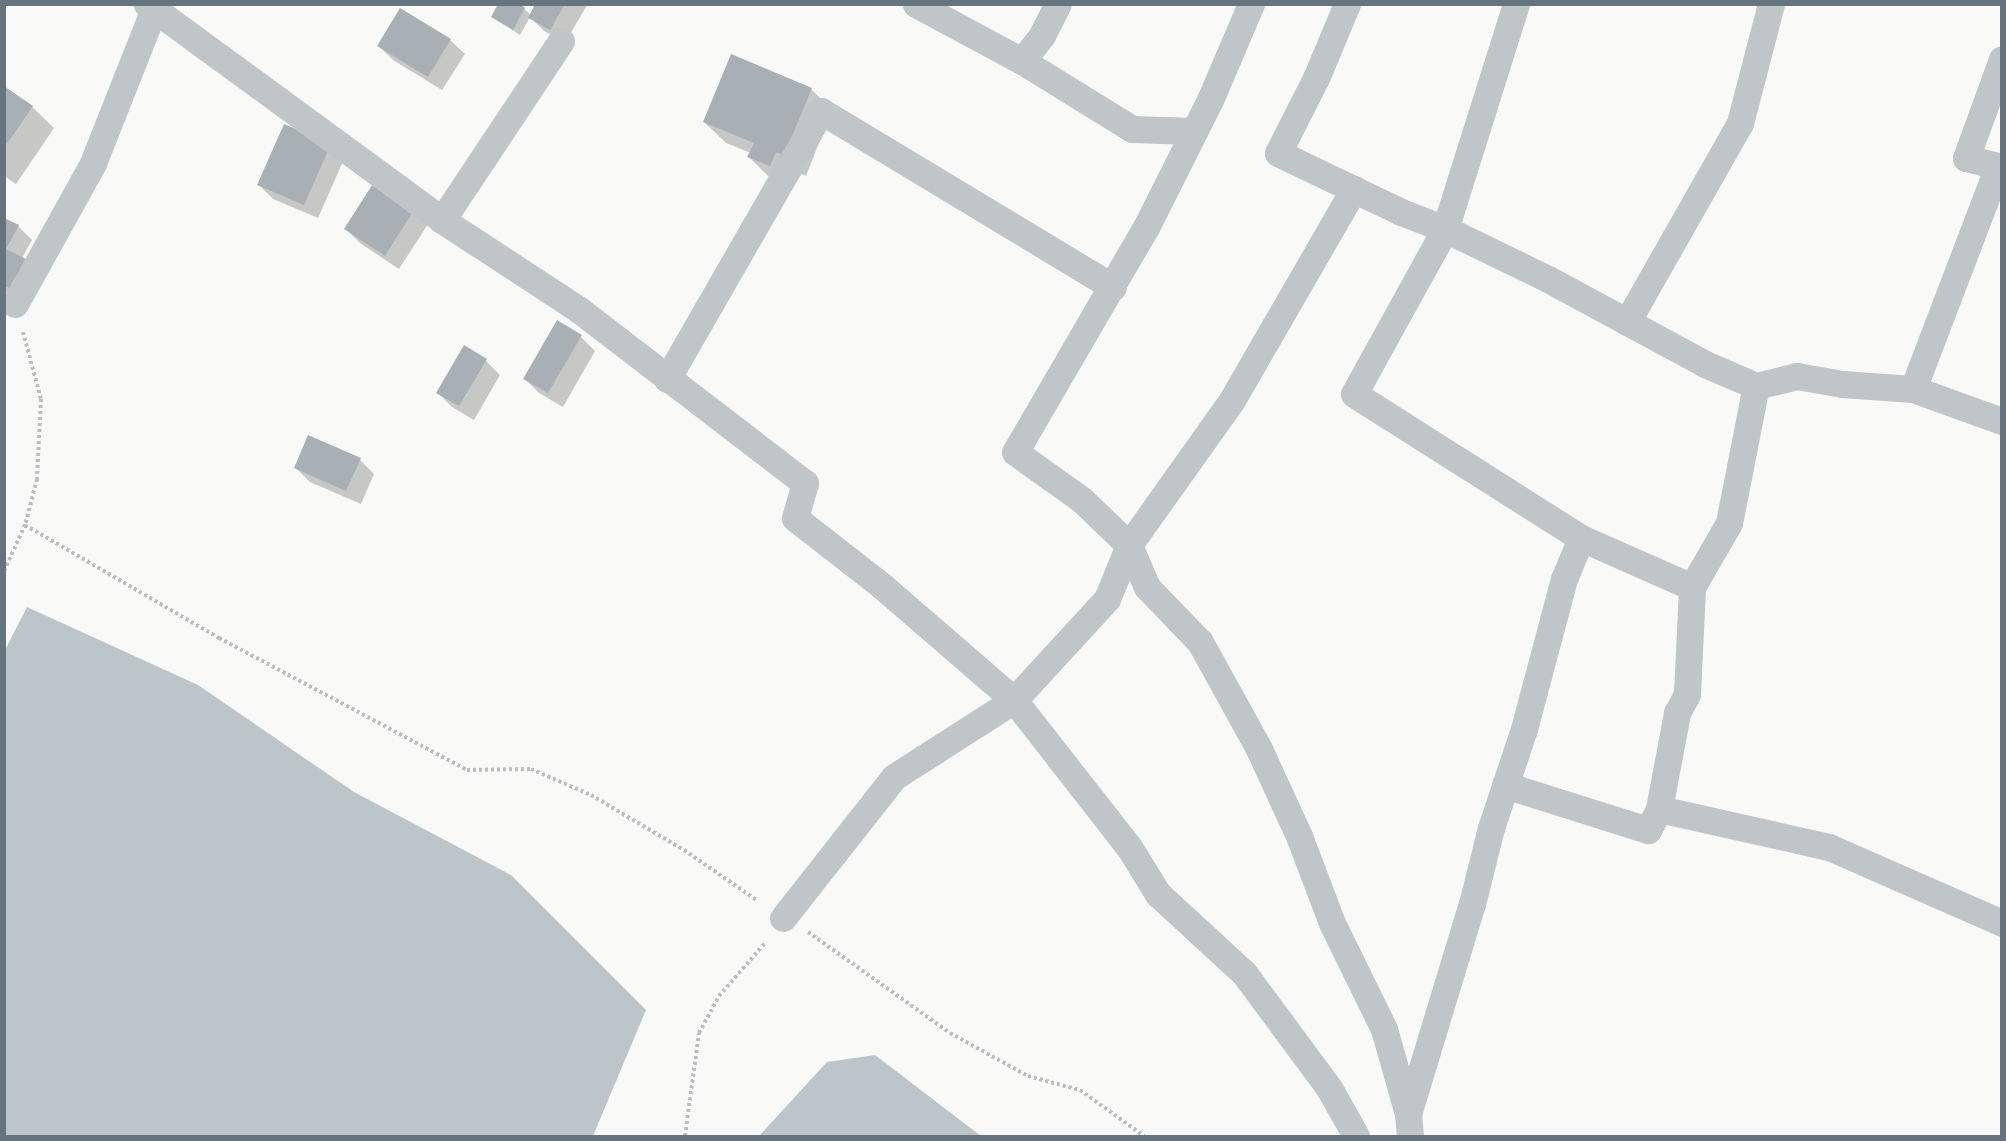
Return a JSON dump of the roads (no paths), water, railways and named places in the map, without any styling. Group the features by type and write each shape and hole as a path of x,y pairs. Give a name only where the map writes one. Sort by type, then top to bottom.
{"street":[{"path":"916,4 1022,61 1132,129 1194,131"},
{"path":"1022,61 1042,35 1058,4"},
{"path":"1251,4 1194,131 1113,287 1015,452 1082,500 1129,545 1148,587 1200,642 1258,749 1299,836 1332,923 1384,1029 1409,1125"},
{"path":"1347,4 1316,78 1278,153 1548,279 1627,322 1756,386 1797,376 1842,384 1913,389 2001,421"},
{"path":"1516,4 1445,229 1354,394 1581,538 1692,586"},
{"path":"1627,322 1740,123 1771,4"},
{"path":"15,304 93,163 152,6 442,220 578,309 806,483 795,518 882,586 1014,700 1129,848 1158,894 1244,973 1329,1088 1356,1137"},
{"path":"442,220 561,41"},
{"path":"1913,389 1998,166 1966,158 2001,59"},
{"path":"667,379 821,111 1113,287"},
{"path":"783,918 894,777 1014,700 1107,599 1129,545 1232,400 1354,189"},
{"path":"1505,785 1648,830 1659,809 1677,713 1687,694 1692,586 1729,523 1756,386"},
{"path":"1409,1125 1505,785 1524,729 1564,579 1581,538"},
{"path":"1659,809 1829,847 2001,923"}]}
